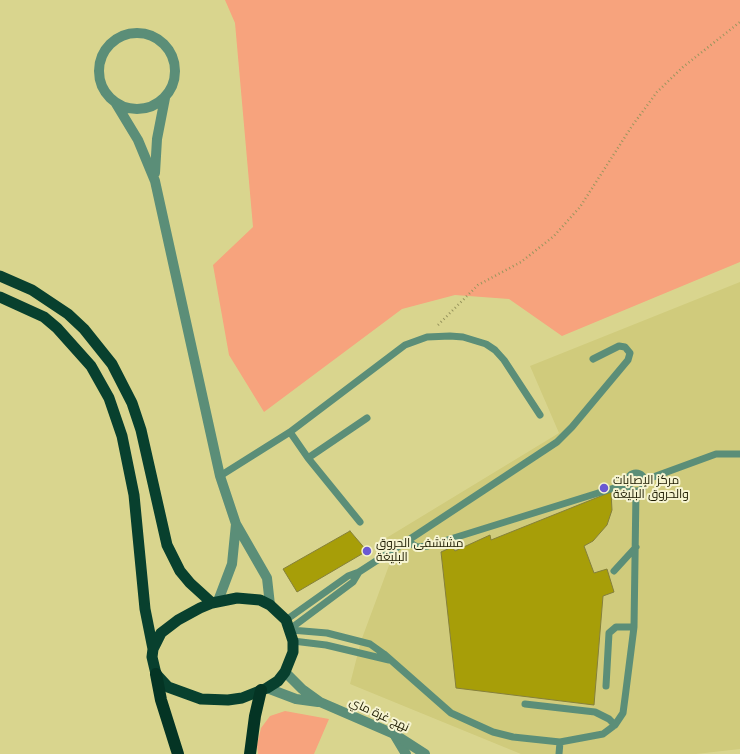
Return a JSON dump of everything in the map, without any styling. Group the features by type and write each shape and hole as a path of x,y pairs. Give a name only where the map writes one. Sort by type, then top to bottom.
{"highway":[{"path":"0,276 32,290 68,314 84,329 112,364 132,403 141,430 167,545 180,571 190,583 215,602"},
{"path":"0,297 44,317 57,328 91,366 109,398 122,436 134,495 145,609 153,649 153,662 161,700 178,754"},
{"path":"153,649 156,641 167,628 188,614 215,602 249,598 260,600 270,605 290,630 293,652 286,672 278,681 264,689 242,698 228,700 201,699 188,696 168,687 156,674"},
{"path":"250,754 255,716 264,689"}],"street":[{"path":"155,181 156,139 165,98 172,87 176,74 175,61 169,49 160,40 148,34 136,33 122,36 112,42 105,50 100,62 99,73 107,94 115,102 138,140 155,181 220,476 236,524 267,578 270,605"},
{"path":"115,102 127,108 140,109 154,106 165,98"},
{"path":"215,602 232,564 236,524"},
{"name":"نهج غرة ماي","path":"286,672 302,689 320,702 394,734 425,754"},
{"name":"نهج غرة ماي","path":"264,689 296,699 320,702"},
{"path":"394,734 406,754"}],"lane":[{"path":"220,476 290,432 405,345 427,338 450,336 463,337 486,344 495,350 504,360 540,416"},
{"path":"290,630 353,582 359,572 407,542 557,442 572,427 628,360 630,353 625,347 619,346 593,359"},
{"path":"308,458 367,418"},
{"path":"290,432 308,458 360,522"},
{"path":"645,480 716,454 740,454"},
{"path":"636,472 640,473 645,480 643,488 636,491 632,490 627,484 629,476 636,472"},
{"path":"407,542 417,547 428,546 627,484"},
{"path":"290,630 327,633 362,641 377,648 438,703 451,713 467,722 513,737 560,742 589,738 603,734 615,725 623,713 626,698 634,627 636,491"},
{"path":"614,571 636,547"},
{"path":"606,686 609,633 616,627 634,627"},
{"path":"290,630 332,646 381,660 389,660"},
{"path":"524,704 595,712 609,719 615,725"},
{"path":"559,754 560,742"}],"path":[{"path":"427,338 478,285 521,262 554,236 580,207 636,120 657,92 683,67 740,22"}],"shaded area":[{"path":"225,0 740,0 740,262 562,336 509,299 455,295 402,309 264,412 229,355 213,265 253,227 235,23"},
{"name":"مركز الإصابات والحروق البليغة","path":"740,282 740,749 696,754 521,754 350,684 361,641 391,560 378,543 559,433 530,366"},
{"path":"285,711 329,719 314,754 258,754 257,745 261,728 270,716"}],"building":[{"name":"مركز الإصابات والحروق البليغة","path":"611,492 612,510 607,525 593,541 584,546 594,573 607,569 614,592 603,596 594,705 456,688 441,552 452,547 455,551 490,535 491,540"},
{"path":"350,531 367,551 297,592 283,569"}],"place":[{"name":"مركز الإصابات والحروق البليغة","path":"604,488"},
{"name":"مشتشفى الحروق البليغة","path":"367,551"}]}
